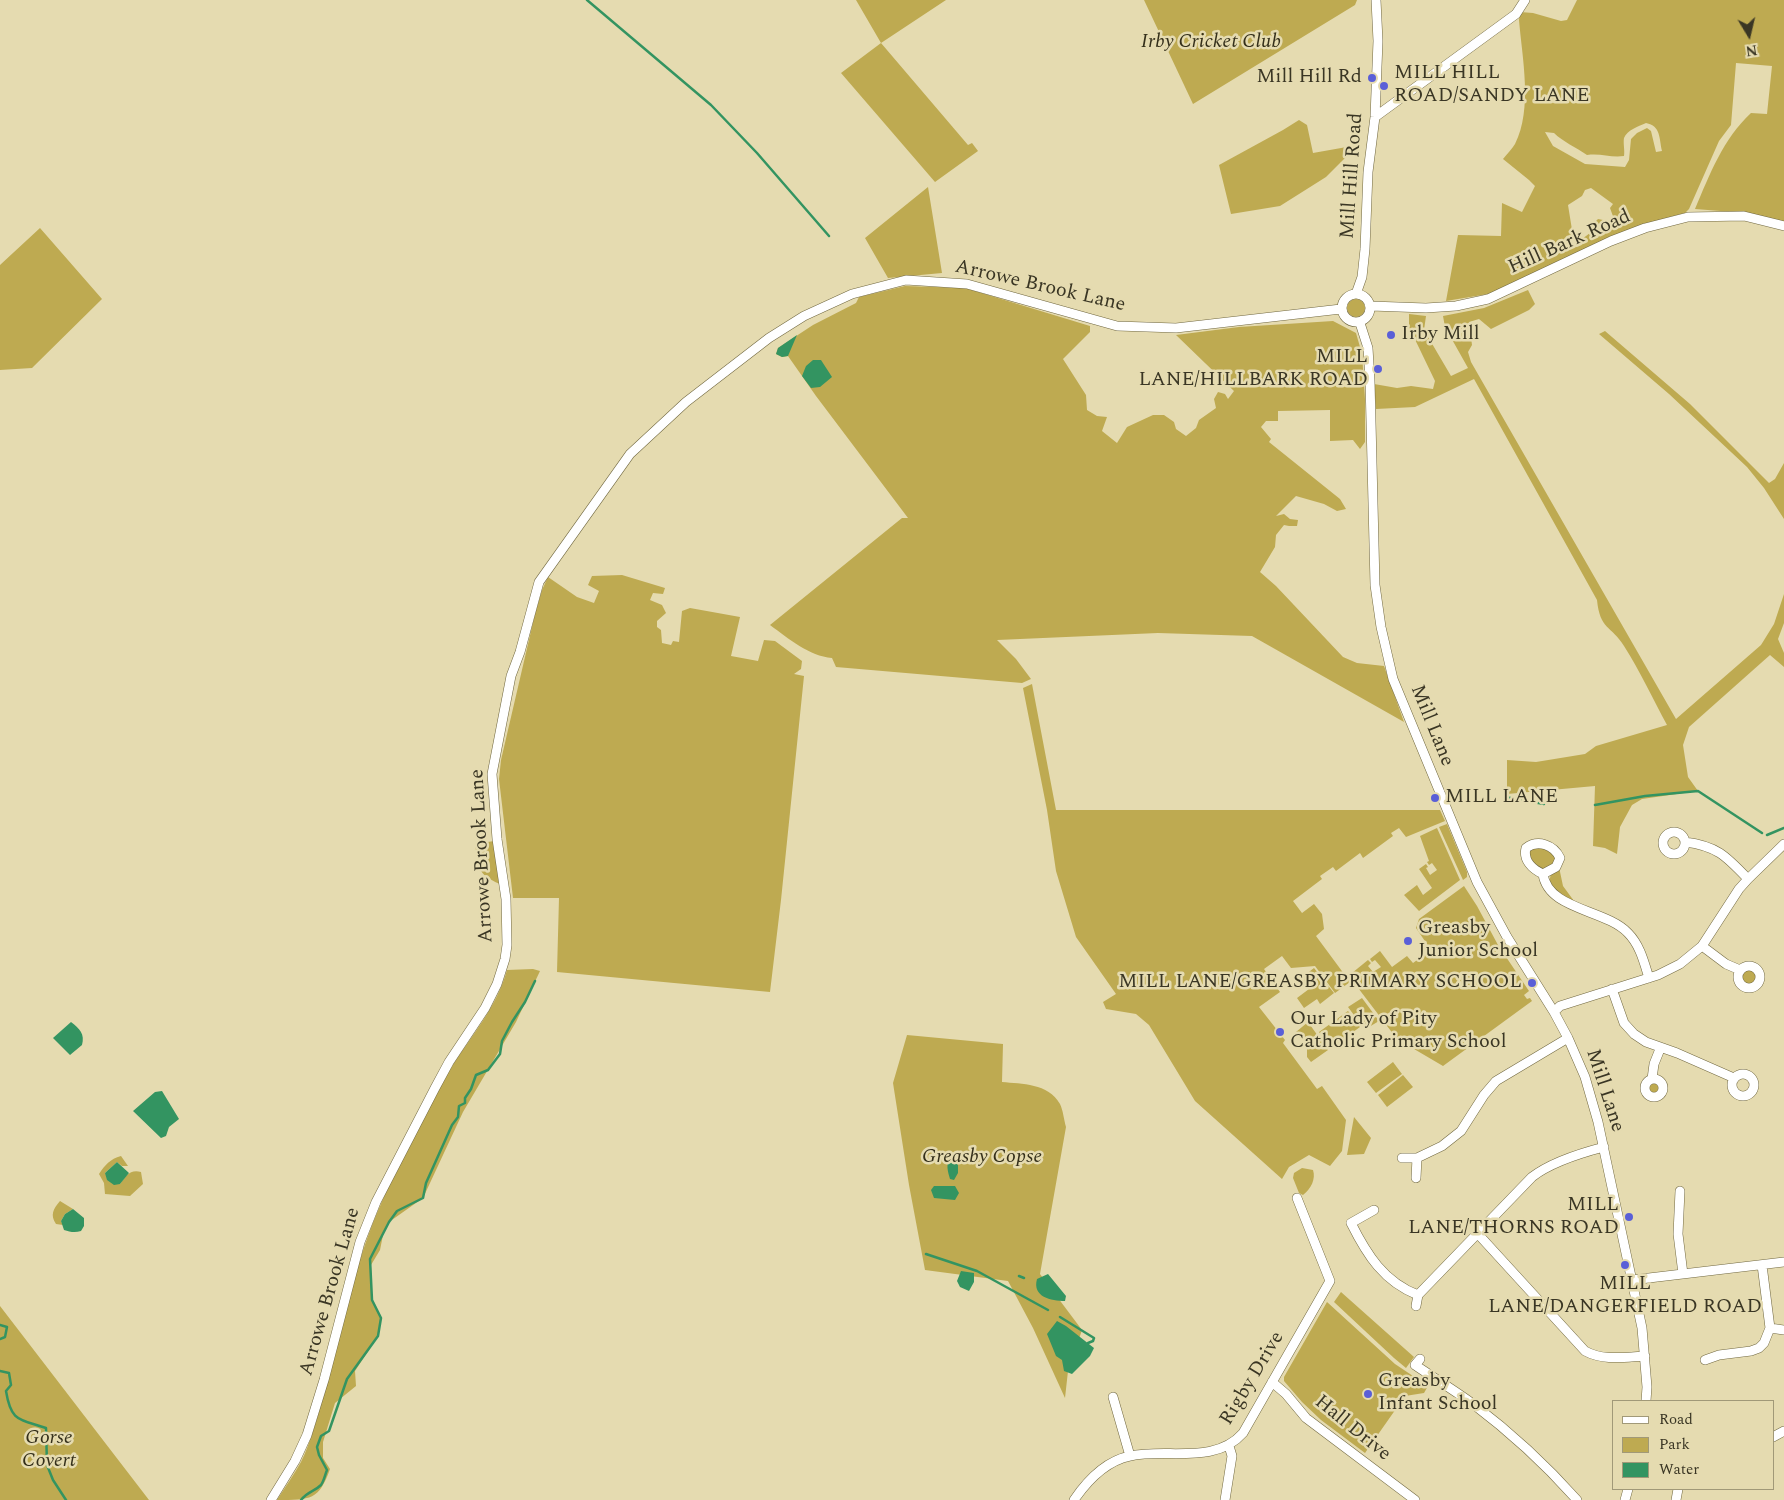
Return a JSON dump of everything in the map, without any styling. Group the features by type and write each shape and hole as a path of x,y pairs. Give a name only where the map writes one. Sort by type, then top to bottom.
{"street":[{"name":"Mill Hill Road","path":"1356,294 1362,277 1368,172 1375,117 1378,41 1376,0"},
{"path":"1375,117 1516,14 1525,0"},
{"name":"Hill Bark Road","path":"1370,306 1426,308 1456,306 1488,299 1611,241 1645,228 1688,218 1744,216 1784,226"},
{"name":"Arrowe Brook Lane","path":"271,1500 295,1461 306,1435 324,1380 360,1242 376,1202 434,1088 485,1008 498,984 507,945 506,899 497,839 492,774 511,676 520,652 539,582 630,454 686,402 770,338 804,316 852,294 906,280 967,284 1117,326 1176,328 1341,309"},
{"path":"1356,294 1365,296 1370,306 1368,317 1360,322 1347,320 1341,309 1344,300 1348,296 1356,294"},
{"name":"Mill Lane","path":"1360,322 1368,348 1370,381 1375,585 1393,679 1477,882 1507,937 1554,1012 1568,1038 1584,1077 1604,1147 1642,1328 1646,1400"},
{"path":"1685,842 1711,847 1721,853 1748,879"},
{"path":"1554,1012 1560,1006 1650,978 1680,964 1702,946 1748,879 1784,844"},
{"path":"1543,874 1547,886 1559,899 1608,918 1628,932 1639,948 1650,978"},
{"path":"1702,946 1726,964 1740,970"},
{"path":"1612,989 1624,1023 1634,1034 1646,1042 1677,1053 1734,1078"},
{"path":"1402,1158 1417,1158 1442,1146 1461,1131 1496,1080 1568,1038"},
{"path":"1652,1079 1654,1064 1660,1048"},
{"path":"1416,1306 1418,1295 1539,1171 1586,1152 1604,1147"},
{"path":"1416,1178 1417,1158"},
{"path":"1680,1191 1678,1234 1683,1274"},
{"name":"Rigby Drive","path":"1074,1500 1091,1479 1105,1467 1130,1456 1209,1452 1229,1446 1243,1433 1330,1281 1297,1198"},
{"path":"1374,1210 1351,1223 1365,1251 1392,1281 1418,1295"},
{"path":"1478,1234 1585,1351 1594,1356 1645,1356"},
{"path":"1632,1280 1784,1262"},
{"path":"1705,1360 1719,1355 1751,1351 1764,1343 1770,1328 1762,1265"},
{"path":"1770,1328 1784,1330"},
{"path":"1420,1358 1415,1365 1472,1403 1495,1422 1564,1485 1577,1500"},
{"name":"Hall Drive","path":"1272,1382 1286,1394 1306,1418 1415,1500"},
{"path":"1113,1397 1130,1456"},
{"path":"1225,1500 1232,1456 1229,1446"}],"green space":[{"path":"856,0 946,0 881,43"},
{"name":"Irby Cricket Club","path":"1144,0 1357,0 1355,5 1193,104"},
{"path":"1577,0 1784,0 1784,224 1746,213 1695,209 1718,158 1741,123 1751,113 1767,114 1772,66 1736,63 1731,125 1719,141 1689,209 1685,213 1659,220 1494,293 1446,301 1458,235 1501,236 1502,203 1522,212 1535,186 1503,159 1515,144 1524,115 1525,83 1519,20 1520,12 1533,13 1561,21 1567,20","holes":["1646,123 1657,130 1662,151 1656,152 1651,131 1647,128 1637,133 1631,139 1629,160 1625,167 1585,164 1553,146 1545,132 1554,133 1587,155 1624,156 1624,138 1628,133","1591,188 1613,204 1610,208 1614,219 1608,221 1598,219 1593,224 1590,233 1574,245 1571,242 1573,236 1568,205 1582,196 1585,190"]},
{"path":"881,43 968,145 972,143 978,151 935,182 841,73"},
{"path":"1299,120 1307,125 1313,153 1358,145 1326,177 1280,206 1231,214 1219,165"},
{"path":"928,187 942,273 888,278 865,238"},
{"path":"40,228 102,299 32,368 0,370 0,265"},
{"path":"905,286 965,288 1090,326 1090,332 1063,359 1086,395 1087,410 1097,416 1107,417 1102,431 1117,443 1127,427 1153,415 1164,415 1174,422 1176,429 1186,436 1196,428 1199,420 1216,408 1214,399 1218,392 1225,394 1228,399 1234,391 1176,335 1239,327 1333,321 1356,333 1362,354 1365,399 1365,442 1360,449 1353,440 1330,441 1330,410 1278,411 1278,421 1266,421 1261,427 1271,439 1269,442 1340,499 1346,509 1337,511 1324,504 1296,496 1276,516 1284,514 1290,519 1298,520 1297,526 1284,525 1276,535 1275,547 1260,572 1276,586 1343,657 1357,663 1384,666 1404,722 1252,636 1158,633 997,640 1016,659 1031,679 1022,683 836,667 832,658 807,650 770,625 902,518 908,518 788,356 782,357 776,354 778,348 813,325 856,303 859,297"},
{"path":"1528,290 1535,304 1529,310 1491,329 1479,319 1469,322 1472,345 1468,352 1471,362 1676,719 1761,645 1774,624 1784,594 1784,623 1778,639 1784,653 1784,667 1770,655 1689,727 1683,745 1688,777 1698,791 1642,799 1632,805 1620,827 1617,854 1605,848 1593,846 1595,786 1507,794 1507,760 1536,762 1585,754 1596,746 1667,725 1641,675 1619,639 1603,622 1598,610 1597,600 1474,379 1415,407 1376,409 1374,384 1397,388 1411,386 1433,389 1435,381 1409,327 1409,314 1426,316 1424,330 1451,376 1468,368 1445,327 1443,316 1484,308"},
{"path":"1356,299 1362,302 1365,308 1362,314 1356,317 1350,314 1347,308 1350,302"},
{"path":"1605,331 1690,404 1769,483 1775,479 1784,463 1784,519 1764,488 1747,467 1669,394 1599,334"},
{"path":"622,575 665,588 663,594 653,593 650,600 662,605 666,613 657,621 657,627 661,630 662,643 671,645 673,641 679,642 682,611 690,608 740,617 731,656 758,661 764,640 775,641 802,661 801,669 794,674 804,676 770,992 557,972 559,898 513,898 499,779 501,760 542,590 548,577 577,597 594,603 599,591 588,585 592,576"},
{"path":"1032,684 1056,810 1440,810 1445,821 1406,837 1399,828 1391,833 1393,836 1363,858 1360,853 1336,871 1333,867 1320,876 1322,879 1293,901 1302,913 1314,904 1322,914 1324,929 1316,936 1350,982 1335,993 1315,966 1291,968 1282,956 1264,969 1280,992 1259,1007 1285,1040 1283,1043 1317,1089 1322,1086 1346,1120 1342,1151 1330,1166 1309,1155 1289,1167 1282,1179 1195,1101 1149,1025 1136,1014 1106,1009 1103,1002 1116,994 1076,937 1056,871 1047,810 1023,688"},
{"path":"1447,824 1467,872 1467,877 1463,880 1439,827"},
{"path":"1437,828 1460,880 1419,911 1404,895 1417,885 1423,895 1432,888 1419,869 1426,864 1430,875 1437,870 1432,863 1429,865 1427,862 1429,861 1420,836"},
{"path":"494,841 500,884 487,877 480,869 475,844"},
{"path":"1536,846 1545,848 1556,856 1554,865 1548,869 1539,869 1528,853 1530,849"},
{"path":"1559,867 1563,886 1574,901 1559,895 1549,882 1551,874"},
{"path":"1464,886 1498,945 1529,991 1524,995 1532,1001 1443,1066 1397,1039 1352,980 1352,973 1368,960 1371,963 1368,966 1373,972 1381,967 1375,960 1372,962 1370,959 1380,951 1392,967 1407,956 1413,963 1431,950 1416,928 1419,919"},
{"path":"1314,968 1334,993 1320,1004 1317,999 1304,1008 1297,998 1309,989 1301,978"},
{"path":"533,969 540,971 516,1022 463,1112 423,1198 389,1222 383,1235 380,1250 371,1265 372,1300 381,1318 378,1336 355,1371 356,1386 335,1403 323,1442 323,1458 330,1469 326,1479 322,1487 312,1496 298,1500 277,1500 301,1462 310,1441 360,1260 377,1213 403,1157 451,1068 490,1009 503,984 507,970"},
{"path":"1746,970 1752,970 1756,977 1752,984 1746,984 1742,980 1742,974"},
{"path":"1362,998 1379,1021 1369,1027 1362,1026 1348,1007"},
{"path":"1348,1011 1360,1027 1331,1048 1319,1032"},
{"path":"1308,1022 1328,1050 1311,1062 1307,1057 1307,1048 1296,1032"},
{"name":"Greasby Copse","path":"907,1035 1003,1044 1002,1082 1026,1084 1042,1088 1055,1097 1060,1104 1066,1127 1040,1274 1082,1330 1068,1371 1065,1398 1033,1328 1008,1281 925,1270 893,1083"},
{"path":"1393,1062 1402,1074 1376,1093 1367,1082"},
{"path":"1403,1075 1413,1087 1387,1107 1378,1095"},
{"path":"1651,1081 1657,1081 1661,1088 1657,1095 1651,1095 1647,1091 1647,1085"},
{"path":"1354,1117 1371,1138 1364,1154 1347,1155"},
{"path":"121,1156 128,1166 122,1166 117,1162 105,1173 120,1184 131,1172 141,1172 143,1184 130,1196 105,1194 104,1183 99,1174 108,1163"},
{"path":"1302,1168 1313,1170 1314,1173 1312,1184 1303,1195 1299,1193 1293,1178 1294,1173"},
{"path":"60,1201 73,1209 65,1214 61,1221 63,1225 56,1224 53,1218 54,1209"},
{"path":"1341,1292 1414,1357 1406,1368 1334,1302"},
{"path":"1327,1302 1395,1364 1428,1386 1424,1393 1405,1396 1365,1453 1321,1420 1284,1381 1284,1377"},
{"name":"Gorse Covert","path":"0,1306 149,1500 0,1500"}],"water":[{"path":"797,335 788,356 782,357 776,354 778,348"},
{"path":"813,360 821,360 832,377 820,387 811,388 802,376 806,366"},
{"path":"71,1022 81,1032 83,1041 82,1045 70,1055 53,1038"},
{"path":"162,1091 179,1119 169,1127 166,1136 161,1138 133,1111 155,1092"},
{"path":"951,1157 958,1165 958,1173 954,1180 950,1179 948,1171 948,1162"},
{"path":"117,1162 129,1173 120,1184 114,1185 107,1180 105,1173"},
{"path":"934,1186 955,1186 959,1193 955,1200 934,1198 931,1190"},
{"path":"73,1209 84,1218 84,1226 81,1231 72,1232 64,1230 61,1221 65,1214"},
{"path":"961,1271 974,1273 974,1282 969,1291 960,1287 957,1281"},
{"path":"1048,1274 1066,1296 1065,1301 1049,1299 1037,1290 1037,1279"},
{"path":"1057,1321 1094,1348 1090,1356 1072,1374 1064,1371 1062,1360 1056,1356 1047,1334"}],"waterway":[{"path":"587,0 711,105 757,153 829,236"},
{"path":"1595,805 1645,796 1698,791 1762,833"},
{"path":"1505,797 1544,804"},
{"path":"1767,835 1784,828"},
{"path":"301,1500 323,1482 327,1470 317,1447 321,1436 329,1431 347,1379 378,1336 381,1318 372,1300 370,1259 389,1222 397,1211 423,1198 426,1183 452,1125 458,1117 459,1106 465,1103 465,1098 471,1089 476,1075 488,1070 500,1054 502,1041 535,981"},
{"path":"926,1254 977,1271 1048,1310"},
{"path":"1019,1276 1024,1278"},
{"path":"1060,1317 1094,1338 1093,1341 1088,1343"},
{"path":"0,1325 7,1327 5,1337 0,1339"},
{"path":"0,1371 9,1373 11,1385 6,1391 14,1414 23,1421 46,1428 47,1465 53,1480 66,1500"}],"place":[{"name":"Mill Hill Rd","path":"1372,78"},
{"name":"MILL HILL ROAD/SANDY LANE","path":"1384,86"},
{"name":"Irby Mill","path":"1391,335"},
{"name":"MILL LANE/HILLBARK ROAD","path":"1378,369"},
{"name":"MILL LANE","path":"1435,798"},
{"name":"Greasby Junior School","path":"1408,941"},
{"name":"MILL LANE/GREASBY PRIMARY SCHOOL","path":"1532,983"},
{"name":"Our Lady of Pity Catholic Primary School","path":"1280,1032"},
{"name":"MILL LANE/THORNS ROAD","path":"1629,1217"},
{"name":"MILL LANE/DANGERFIELD ROAD","path":"1625,1265"},
{"name":"Greasby Infant School","path":"1368,1394"}]}
